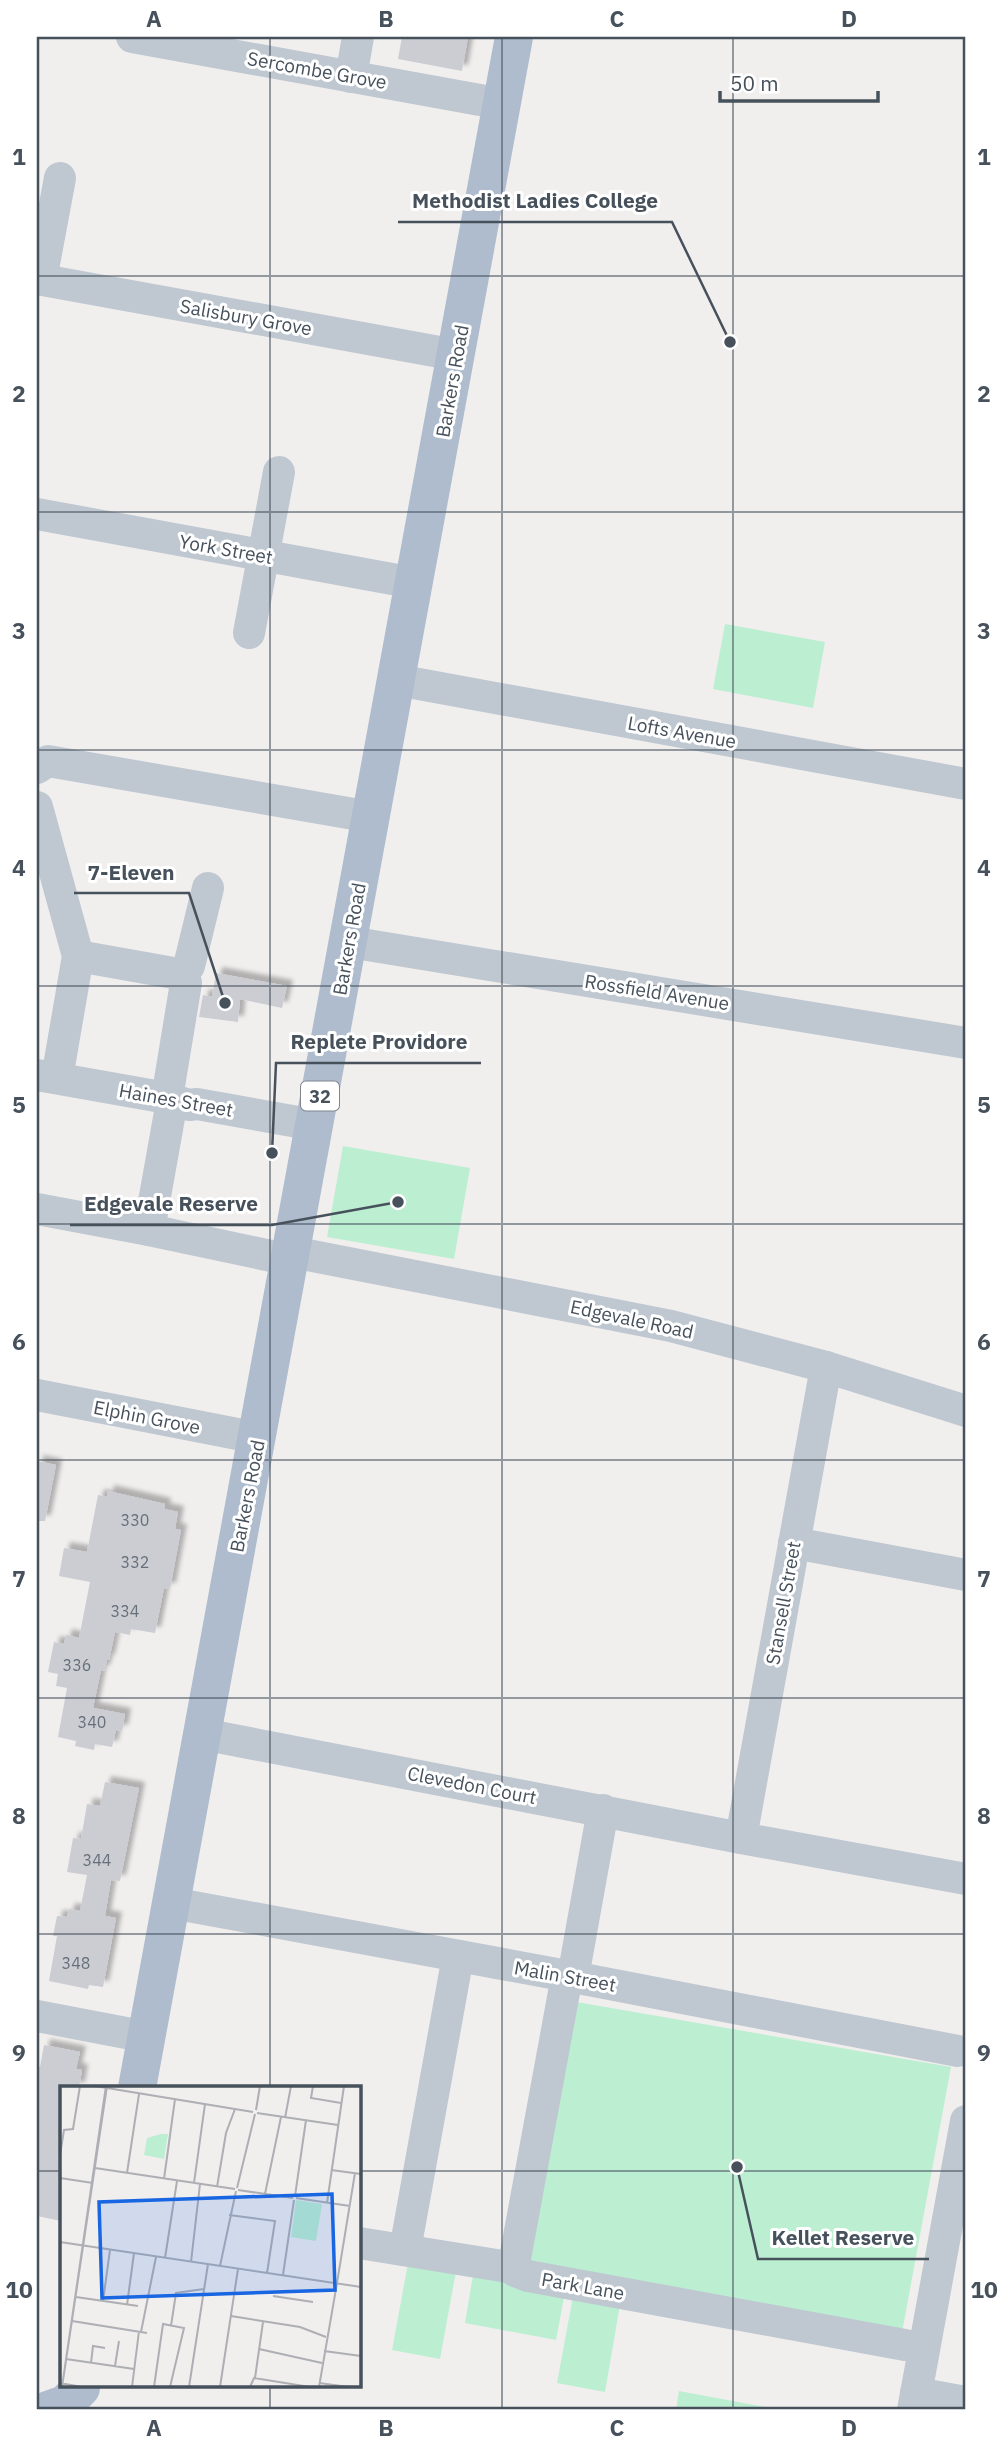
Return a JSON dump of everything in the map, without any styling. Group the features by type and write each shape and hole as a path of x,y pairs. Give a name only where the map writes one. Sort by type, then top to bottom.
{"main road":[{"name":"Barkers Road","path":"137,2086 514,37"},
{"path":"48,2410 80,2395"}],"street":[{"name":"Sercombe Grove","path":"132,37 502,104"},
{"path":"351,77 358,37"},
{"path":"39,279 60,178"},
{"name":"Salisbury Grove","path":"39,279 456,355"},
{"path":"249,633 279,472"},
{"name":"York Street","path":"37,514 414,583"},
{"name":"Lofts Avenue","path":"397,680 966,785"},
{"path":"37,768 48,761 371,817"},
{"path":"37,807 78,956 47,1076"},
{"path":"179,974 188,966 208,888"},
{"name":"Rossfield Avenue","path":"349,942 966,1043"},
{"path":"78,956 179,974 186,983 149,1230"},
{"name":"Haines Street","path":"47,1076 315,1125"},
{"name":"Edgevale Road","path":"37,1209 671,1326 826,1367 966,1411"},
{"name":"Stansell Street","path":"741,1838 826,1367"},
{"name":"Elphin Grove","path":"37,1395 258,1438"},
{"path":"794,1543 966,1575"},
{"name":"Clevedon Court","path":"202,1734 966,1879"},
{"name":"Park Lane","path":"603,1810 515,2271 528,2276 905,2345"},
{"name":"Malin Street","path":"172,1903 570,1976 963,2053"},
{"path":"405,2250 458,1956"},
{"path":"37,2016 147,2037"},
{"path":"966,2122 915,2401 966,2402"},
{"path":"360,2243 515,2268"}],"green space":[{"path":"725,624 825,642 813,708 713,689"},
{"path":"343,1146 470,1168 454,1259 327,1237"},
{"path":"571,2001 951,2067 901,2338 522,2267"},
{"path":"409,2258 457,2266 440,2359 392,2350"},
{"path":"473,2275 565,2292 556,2340 465,2323"},
{"path":"574,2291 621,2299 605,2392 557,2383"},
{"path":"679,2391 771,2408 771,2410 676,2410"}],"building":[{"path":"402,37 468,37 462,71 398,59"},
{"path":"216,973 287,986 282,1008 240,999 238,1022 199,1017 203,995 212,997"},
{"path":"37,1461 56,1465 45,1521 37,1521"},
{"path":"108,1491 165,1504 164,1509 178,1512 175,1529 181,1530 170,1589 164,1588 155,1633 131,1629 130,1635 115,1632 109,1660 104,1671 101,1670 93,1708 125,1714 122,1731 116,1730 112,1747 95,1744 94,1750 75,1746 76,1741 58,1737 67,1688 56,1686 58,1674 48,1672 54,1642 64,1644 66,1635 79,1638 90,1582 59,1576 64,1548 87,1552 98,1495 107,1497"},
{"path":"105,1782 139,1788 120,1881 111,1880 105,1916 116,1918 103,1987 89,1985 88,1989 49,1981 57,1936 53,1936 57,1916 67,1917 69,1909 80,1911 87,1875 67,1872 73,1838 81,1839 87,1804 100,1806"},
{"path":"44,2045 80,2052 76,2069 82,2070 79,2086 60,2086 60,2221 37,2216 37,2067 40,2067"}],"place":[{"name":"Methodist Ladies College","path":"730,342"},
{"name":"7-Eleven","path":"225,1003"},
{"name":"Replete Providore","path":"272,1153"},
{"name":"Edgevale Reserve","path":"398,1202"},
{"name":"Kellet Reserve","path":"737,2167"}]}
